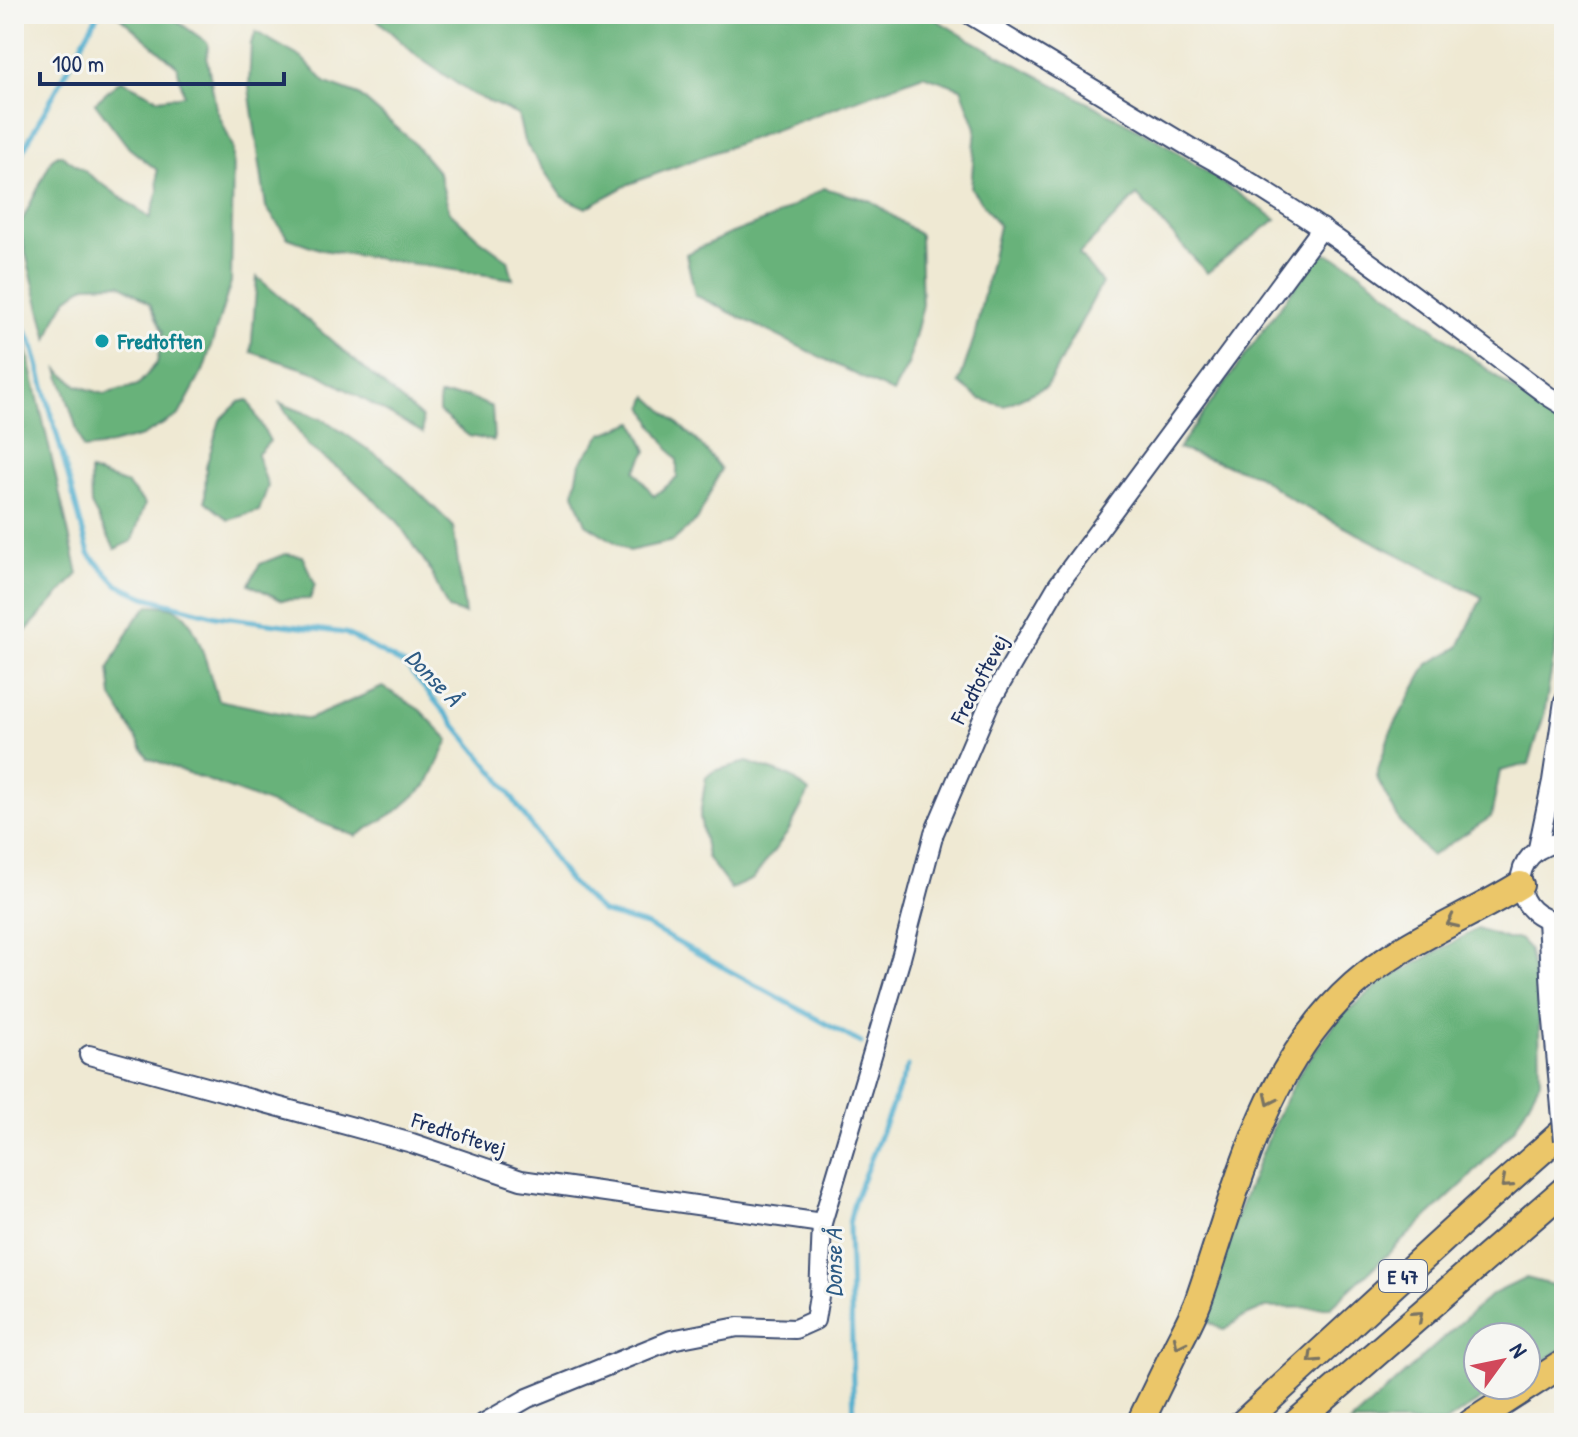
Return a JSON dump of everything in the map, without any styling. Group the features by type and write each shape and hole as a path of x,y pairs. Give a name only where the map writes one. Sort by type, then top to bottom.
{"highway":[{"path":"1140,1423 1196,1307 1254,1135 1296,1051 1326,1013 1388,958 1520,885"},
{"name":"E 47","path":"1243,1423 1564,1131"},
{"name":"E 47","path":"1296,1423 1564,1190"},
{"path":"1471,1423 1560,1368"}],"street":[{"path":"969,14 1191,148 1228,167 1322,228 1564,406"},
{"name":"Fredtoftevej","path":"484,1423 528,1398 671,1340 738,1327 795,1329 815,1320 822,1223 901,958 934,833 990,702 1058,585 1322,228"},
{"path":"1538,848 1564,701"},
{"path":"1564,842 1550,843 1530,855 1524,864 1520,885 1528,906 1537,914 1556,920 1552,1010 1564,1140"},
{"name":"Fredtoftevej","path":"89,1055 412,1143 521,1180 822,1223"}],"green space":[{"path":"116,14 167,14 208,43 207,59 216,108 233,147 231,282 204,369 179,415 142,436 83,449 58,369 78,386 104,394 138,385 157,363 163,332 150,304 121,284 86,285 67,299 48,340 19,227 52,159 58,155 150,218 158,191 157,170 129,148 95,103 121,80 159,99 184,95 177,66"},
{"path":"371,14 927,14 1162,142 1276,219 1207,273 1137,195 1079,254 1102,283 1047,386 1004,406 980,399 959,383 974,338 999,226 971,188 976,128 961,88 923,75 629,184 586,208 562,197 524,141 518,115 472,94 418,57"},
{"path":"256,32 302,58 326,83 359,95 411,140 439,173 449,211 508,260 513,279 322,250 288,238 266,207 249,88 251,43"},
{"path":"824,188 871,201 920,235 922,309 908,365 893,393 695,295 686,254 772,218"},
{"path":"1327,254 1348,263 1564,428 1564,596 1544,715 1529,764 1500,771 1491,817 1431,856 1400,822 1376,776 1390,733 1428,664 1459,647 1482,597 1295,502 1257,475 1178,449 1315,258"},
{"path":"257,277 422,418 423,433 317,373 251,352"},
{"path":"14,293 78,574 14,644"},
{"path":"439,396 466,396 492,407 494,441 469,436 439,412"},
{"path":"648,396 701,445 721,469 698,519 673,541 629,551 586,524 574,493 580,463 602,434 634,422 647,451 635,471 654,496 677,478 677,460 644,406"},
{"path":"248,400 270,441 257,455 268,486 259,511 228,520 205,501 206,467 220,420 239,402"},
{"path":"280,403 326,421 392,466 453,526 465,614 448,609 429,568 397,521 351,478 308,446"},
{"path":"90,471 127,484 145,504 132,541 115,549 91,505"},
{"path":"285,554 302,556 315,584 310,599 281,600 249,584 260,564"},
{"path":"149,605 173,608 190,623 200,643 218,700 309,719 383,687 420,710 449,740 428,784 400,809 356,836 148,758 112,697 109,668 135,620"},
{"path":"747,762 791,777 809,792 788,832 753,879 731,889 707,857 700,816 706,777 714,771"},
{"path":"1477,929 1507,939 1519,939 1528,948 1533,970 1539,1018 1540,1081 1515,1128 1467,1180 1331,1307 1265,1308 1241,1318 1224,1330 1206,1321 1206,1309 1235,1220 1279,1112 1301,1070 1340,1017 1381,983"},
{"path":"1526,1278 1564,1288 1564,1342 1561,1350 1542,1362 1542,1321 1462,1321 1491,1295"},
{"path":"1462,1321 1462,1401 1479,1401 1444,1423 1350,1423"}],"waterway":[{"path":"14,167 98,14"},
{"name":"Donse Å","path":"14,310 32,342 89,554 118,585 145,597 216,616 345,633 405,665 498,777 569,881 602,912 646,925 861,1043"},
{"name":"Donse Å","path":"854,1423 849,1224 854,1201 908,1066"}],"place":[{"name":"Fredtoften","path":"102,341"}]}
